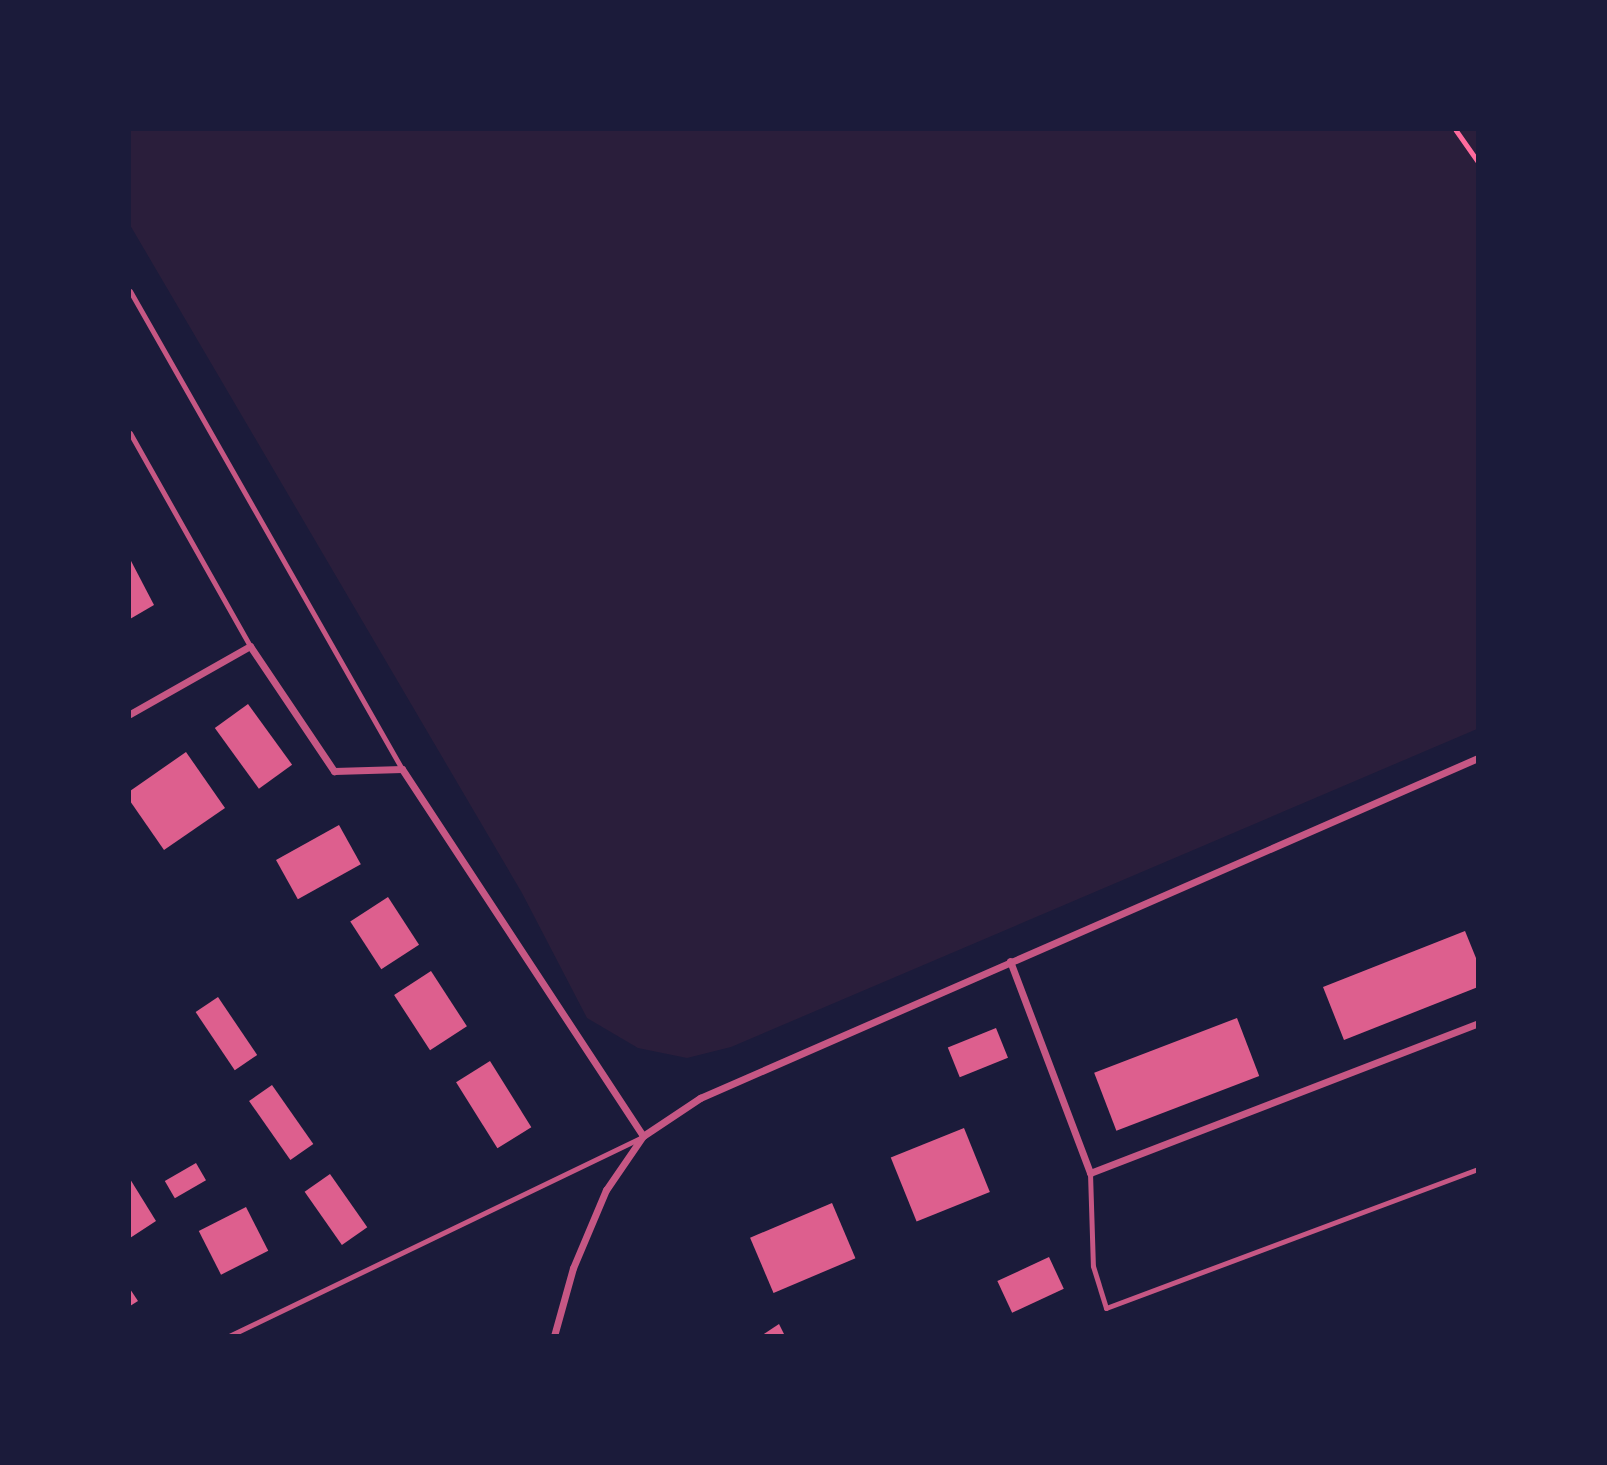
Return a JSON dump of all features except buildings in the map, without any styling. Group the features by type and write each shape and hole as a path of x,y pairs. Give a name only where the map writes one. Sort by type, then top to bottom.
{"street":[{"path":"130,714 250,646 334,771 401,769 643,1136"},
{"path":"554,1335 573,1268 606,1190 643,1136 700,1098 1478,758"},
{"path":"1010,961 1090,1173 1478,1023"}],"lane":[{"path":"130,291 401,769"},
{"path":"130,433 250,646"},
{"path":"229,1335 643,1136"},
{"path":"1090,1173 1093,1266 1106,1308 1478,1169"}],"path":[{"path":"1457,130 1478,161"}],"shaded area":[{"path":"130,130 1477,130 1477,729 731,1047 687,1058 638,1048 587,1018 522,893 130,225"}]}
